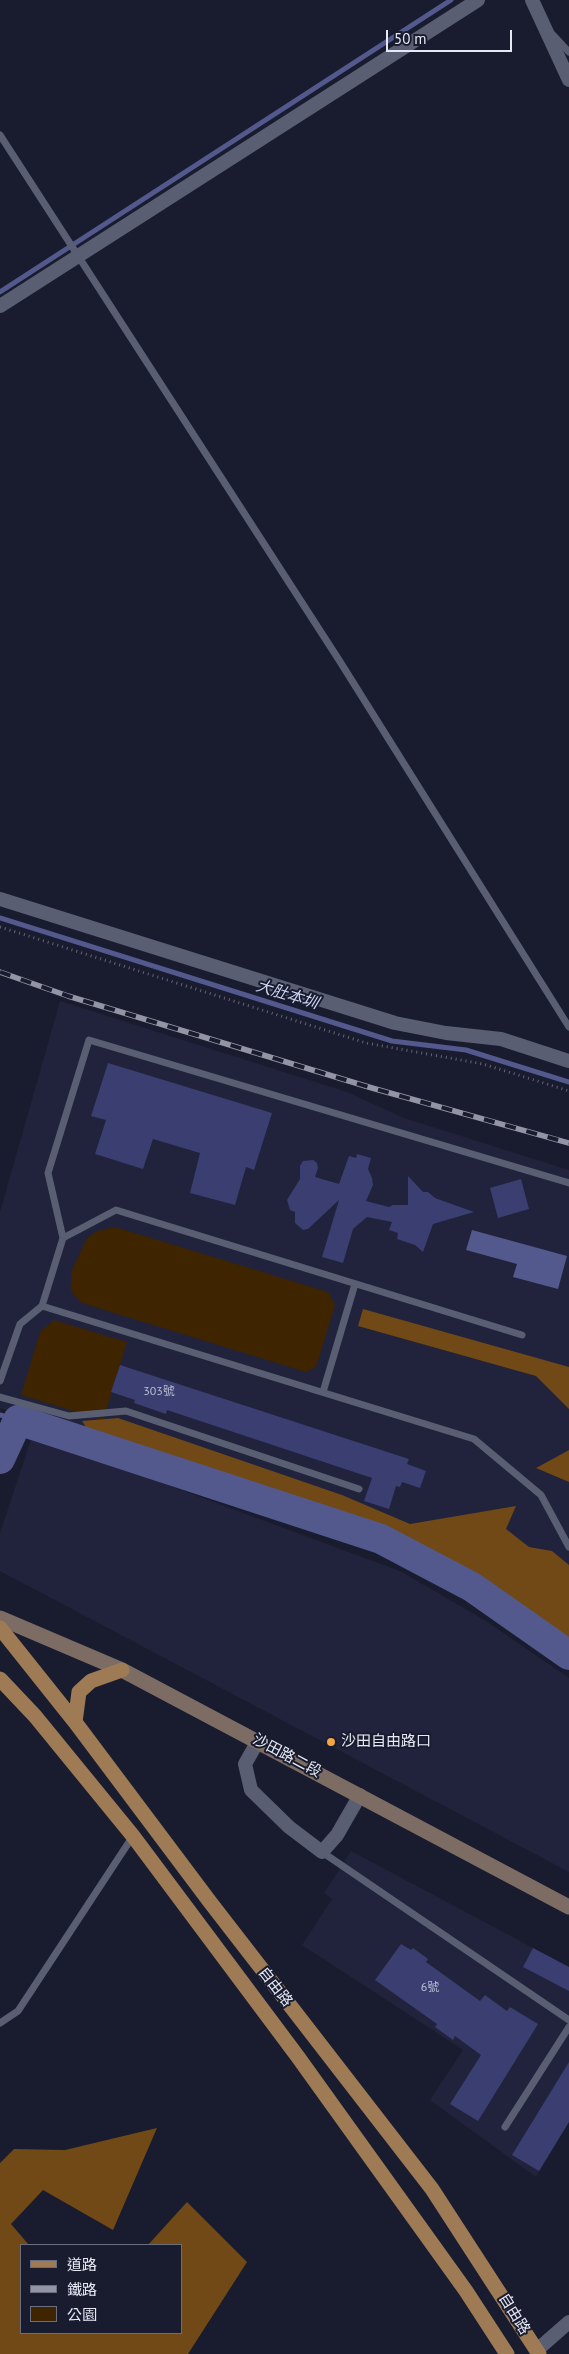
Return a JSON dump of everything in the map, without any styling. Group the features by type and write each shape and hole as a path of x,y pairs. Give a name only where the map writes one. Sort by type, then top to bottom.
{"main road":[{"name":"自由路","path":"0,1628 75,1722 210,1902 432,2188 538,2352"},
{"path":"75,1722 79,1692 91,1681 122,1670"},
{"name":"自由路","path":"0,1679 35,1716 134,1836 298,2058 466,2291 507,2354"}],"street":[{"path":"0,306 478,0"},
{"path":"532,0 569,80"},
{"path":"0,899 395,1022 446,1033 501,1039 569,1061"},
{"name":"沙田路二段","path":"0,1618 122,1670 569,1907"},
{"path":"258,1741 245,1764 251,1790 289,1827 322,1852 337,1835 360,1795"},
{"path":"538,2352 569,2322"}],"lane":[{"path":"544,25 569,52"},
{"path":"0,135 339,660 569,1027"},
{"path":"0,1381 20,1324 42,1306 63,1238 48,1173 88,1040 569,1183"},
{"path":"63,1238 116,1210 522,1336"},
{"path":"323,1392 355,1284"},
{"path":"42,1306 474,1439 541,1495 569,1548"},
{"path":"0,1397 69,1416 126,1411 359,1488"},
{"path":"0,2023 18,2011 134,1836"},
{"path":"322,1852 569,2020"},
{"path":"505,2127 569,2027"}],"path":[{"path":"0,927 366,1043 483,1064 569,1091"}],"shaded area":[{"path":"60,1001 347,1092 404,1118 569,1170 569,1637 393,1529 0,1408 0,1212"},
{"path":"363,1309 569,1367 569,1409 536,1376 358,1326"},
{"path":"118,1418 342,1495 410,1524 516,1506 506,1529 529,1547 552,1551 569,1565 569,1651 498,1600 415,1552 102,1452 82,1421"},
{"path":"31,1439 65,1447 400,1571 486,1621 569,1678 569,1872 0,1571 0,1533"},
{"path":"569,1450 569,1482 536,1468 560,1455"},
{"path":"351,1851 569,1967 569,2122 536,2177 430,2100 463,2050 302,1945 332,1899 324,1893"},
{"path":"157,2128 113,2230 43,2190 11,2224 28,2244 20,2244 20,2334 182,2334 182,2244 149,2244 187,2202 247,2262 188,2354 0,2354 0,2163 14,2149 65,2150"}],"green space":[{"path":"115,1227 328,1292 335,1305 316,1367 306,1372 82,1303 71,1291 71,1272 87,1238 97,1231"},
{"path":"54,1320 127,1342 103,1420 21,1395 40,1332"}],"water":[{"path":"472,1230 567,1256 558,1289 513,1277 517,1264 466,1250"}],"building":[{"path":"108,1063 272,1113 254,1170 246,1167 235,1205 190,1193 200,1153 153,1139 143,1169 95,1154 106,1120 91,1116"},
{"path":"357,1154 371,1158 368,1169 373,1185 366,1201 389,1207 393,1205 408,1205 408,1176 423,1192 428,1192 435,1198 474,1212 433,1224 423,1252 415,1245 397,1239 398,1233 389,1230 392,1222 367,1217 353,1229 343,1263 322,1257 339,1200 308,1229 303,1230 295,1223 295,1212 290,1210 287,1200 300,1179 300,1166 303,1161 313,1160 317,1163 318,1168 315,1177 339,1184 349,1156 356,1158"},
{"path":"521,1179 529,1209 498,1218 490,1188"},
{"path":"120,1365 409,1459 407,1464 426,1471 420,1488 402,1482 400,1487 396,1486 389,1509 364,1501 372,1478 167,1410 166,1414 134,1403 135,1400 111,1392"},
{"path":"401,1944 411,1950 413,1948 428,1959 426,1962 480,2001 485,1995 507,2011 510,2007 538,2024 478,2121 450,2104 481,2055 455,2036 453,2040 435,2027 437,2024 375,1980"},
{"path":"533,1948 569,1967 569,1991 523,1967"},
{"path":"569,2062 569,2122 539,2171 512,2155"}],"waterway":[{"path":"0,292 451,0"},
{"name":"大肚本圳","path":"0,918 392,1041 466,1050 569,1082"},
{"path":"0,1415 18,1420"},
{"path":"0,1459 18,1420 381,1539 472,1587 569,1655"}],"railway":[{"path":"0,972 68,996 372,1088 569,1143"}],"place":[{"name":"沙田自由路口","path":"331,1742"}]}
